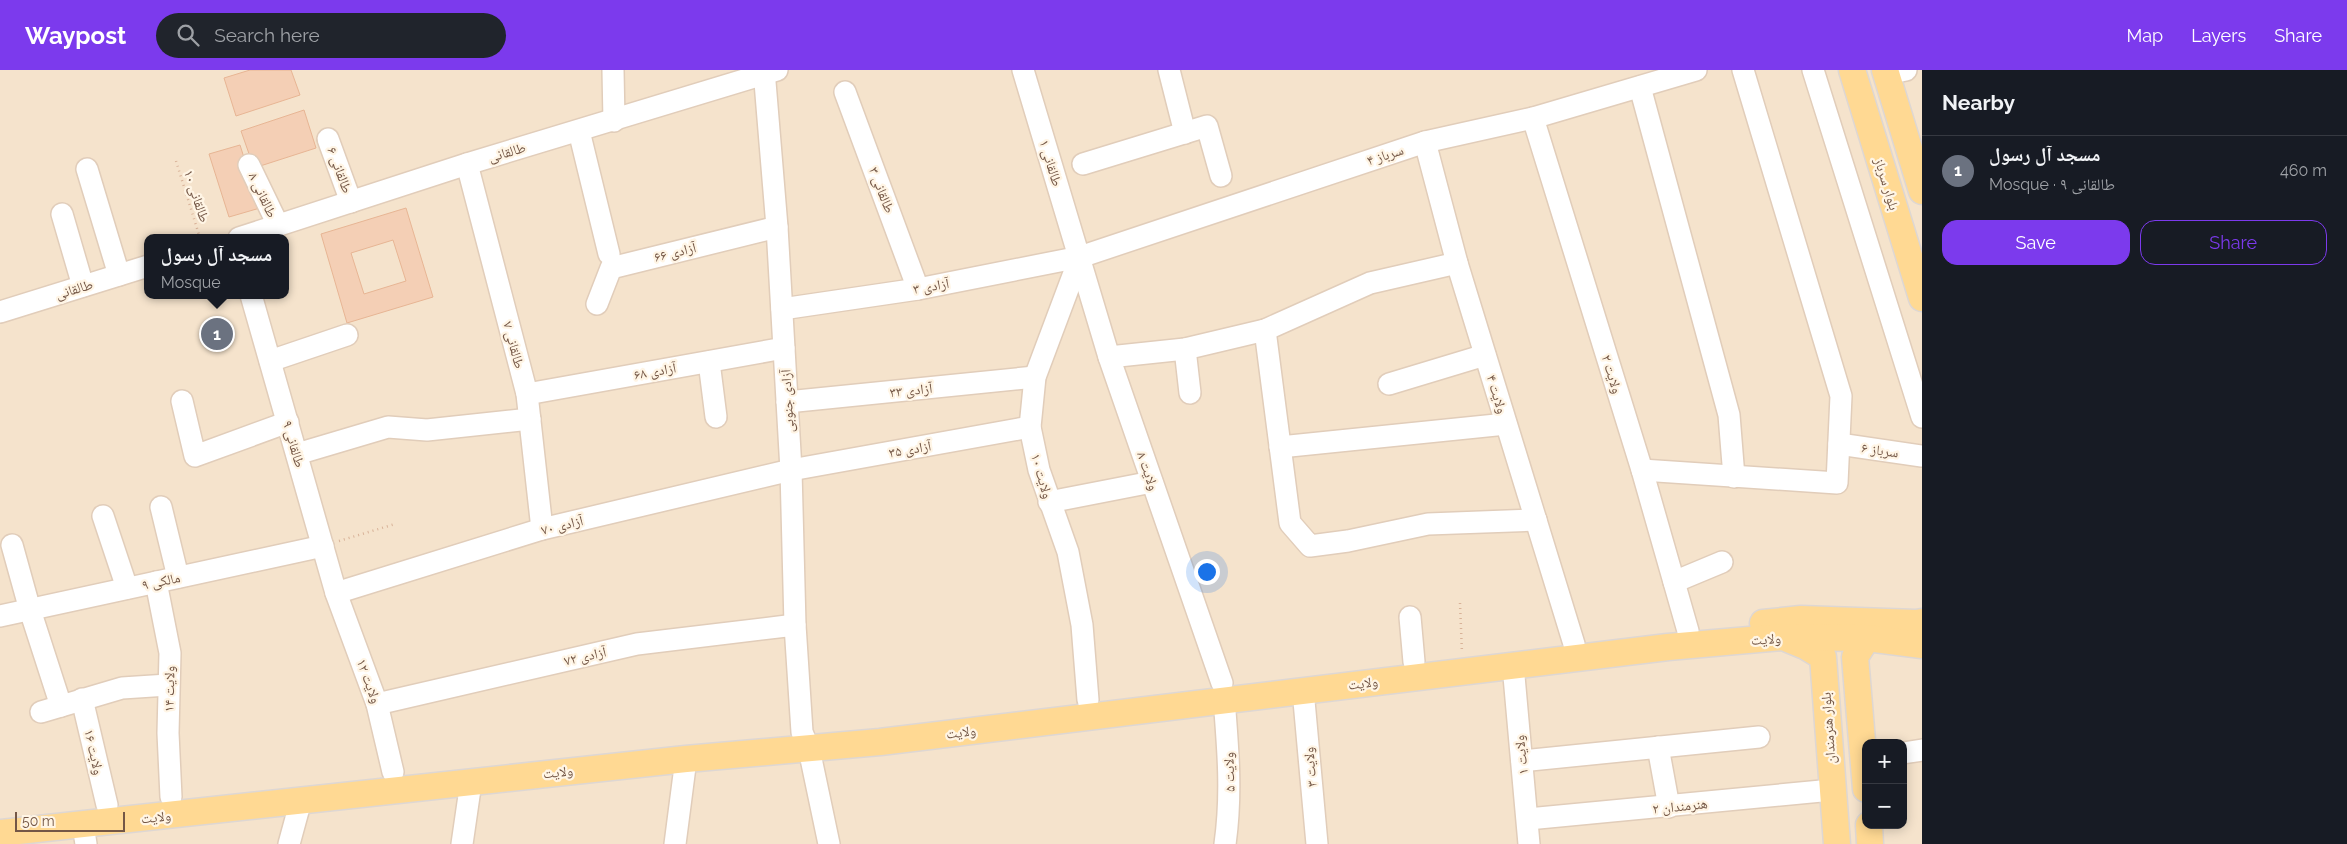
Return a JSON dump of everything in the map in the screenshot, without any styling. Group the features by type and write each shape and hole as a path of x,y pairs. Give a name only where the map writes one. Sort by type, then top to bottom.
{"main road":[{"name":"بلوار سرباز","path":"1852,70 1922,298"},
{"path":"1892,71 1922,191"},
{"name":"ولایت","path":"0,818 393,772 805,740 1223,691 1462,656 1801,619 1916,624 1922,622"},
{"name":"ولایت","path":"0,834 85,834 301,800 686,759 878,726 1088,700 1223,691 1303,690 1668,647 1783,637 1867,638 1922,645"},
{"name":"بلوار هنرمندان","path":"1783,637 1805,646 1823,658 1837,844"},
{"path":"1862,739 1855,657 1867,638"},
{"path":"1869,829 1870,844"}],"street":[{"path":"613,70 614,121"},
{"name":"طالقانی ۱","path":"1022,70 1080,257"},
{"path":"1169,70 1185,133"},
{"name":"سرباز ۴","path":"1080,257 1425,142 1533,118 1696,70"},
{"path":"1642,470 1837,483 1841,396 1743,70"},
{"path":"1813,70 1922,417"},
{"name":"طالقانی","path":"250,234 467,164 614,121 769,71"},
{"name":"آزادی جنوبی","path":"769,71 791,470 795,625 805,740 829,844"},
{"path":"1640,87 1729,415 1734,476"},
{"name":"طالقانی ۳","path":"845,92 918,288"},
{"name":"ولایت ۲","path":"1533,118 1642,470 1688,631"},
{"path":"1083,164 1207,126 1221,176"},
{"path":"579,131 608,254"},
{"name":"طالقانی ۶","path":"328,139 351,202"},
{"name":"ولایت ۴","path":"1425,142 1457,263 1574,644"},
{"name":"طالقانی ۷","path":"467,164 527,394 542,530"},
{"name":"طالقانی ۸","path":"249,165 278,225"},
{"path":"87,169 119,275"},
{"path":"62,214 83,286"},
{"name":"آزادی ۶۶","path":"598,304 611,268 777,227"},
{"name":"آزادی ۳","path":"782,310 918,288 1080,257"},
{"name":"ولایت ۸","path":"1080,257 1109,357 1223,691"},
{"name":"ولایت ۱۰","path":"1080,257 1035,378 1030,427 1039,470 1068,552 1082,625 1088,700"},
{"path":"1109,357 1185,348 1265,330 1370,284 1457,263"},
{"name":"طالقانی","path":"0,312 144,267"},
{"name":"طالقانی ۹","path":"253,299 336,593"},
{"path":"1265,330 1290,523 1310,546 1348,541 1428,524 1536,520"},
{"path":"270,361 347,335"},
{"name":"آزادی ۶۸","path":"527,394 784,348"},
{"path":"1185,348 1190,393"},
{"path":"1389,384 1485,355"},
{"path":"709,362 716,417"},
{"name":"آزادی ۳۳","path":"787,402 1035,378"},
{"path":"182,402 196,456 288,422"},
{"path":"297,454 388,427 427,430 530,419"},
{"path":"1280,447 1506,424"},
{"name":"آزادی ۳۵","path":"791,470 1030,427"},
{"name":"سرباز ۶","path":"1839,444 1922,456"},
{"name":"آزادی ۷۰","path":"336,593 542,530 791,470"},
{"path":"1049,502 1152,482"},
{"path":"161,507 178,577"},
{"path":"103,516 127,588"},
{"path":"12,545 30,610 61,706"},
{"name":"مالکی ۹","path":"0,616 323,546"},
{"path":"1674,582 1722,562"},
{"name":"ولایت ۱۴","path":"156,582 170,653 168,685 171,797"},
{"name":"ولایت ۱۲","path":"336,593 378,704 393,772"},
{"path":"1410,617 1414,662"},
{"name":"آزادی ۷۲","path":"378,704 636,644 795,625"},
{"name":"ولایت ۱","path":"1512,665 1529,844"},
{"path":"41,712 82,698 122,688 168,685"},
{"name":"ولایت ۳","path":"1303,690 1317,844"},
{"name":"ولایت ۵","path":"1223,691 1230,766 1230,813 1225,844"},
{"name":"ولایت ۱۶","path":"82,698 107,805"},
{"path":"1522,761 1759,737"},
{"path":"1658,747 1669,807"},
{"path":"1907,752 1922,750"},
{"path":"675,844 686,759"},
{"path":"462,844 471,782"},
{"name":"هنرمندان ۲","path":"1528,820 1832,790"},
{"path":"288,844 301,800"}],"path":[{"name":"طالقانی ۱۰","path":"176,160 199,234"},
{"path":"323,546 395,524"},
{"path":"1460,603 1462,656"}],"shaded area":[{"path":"0,70 1922,70 1922,844 0,844"}],"building":[{"path":"250,70 291,70 300,95 236,116 224,78"},
{"path":"304,110 316,148 254,168 241,131"},
{"path":"240,145 260,208 229,217 209,154"},
{"path":"406,208 433,297 347,323 321,234","holes":["393,240 406,281 364,294 351,253"]}],"place":[{"name":"مسجد آل رسول","path":"217,334"}]}
